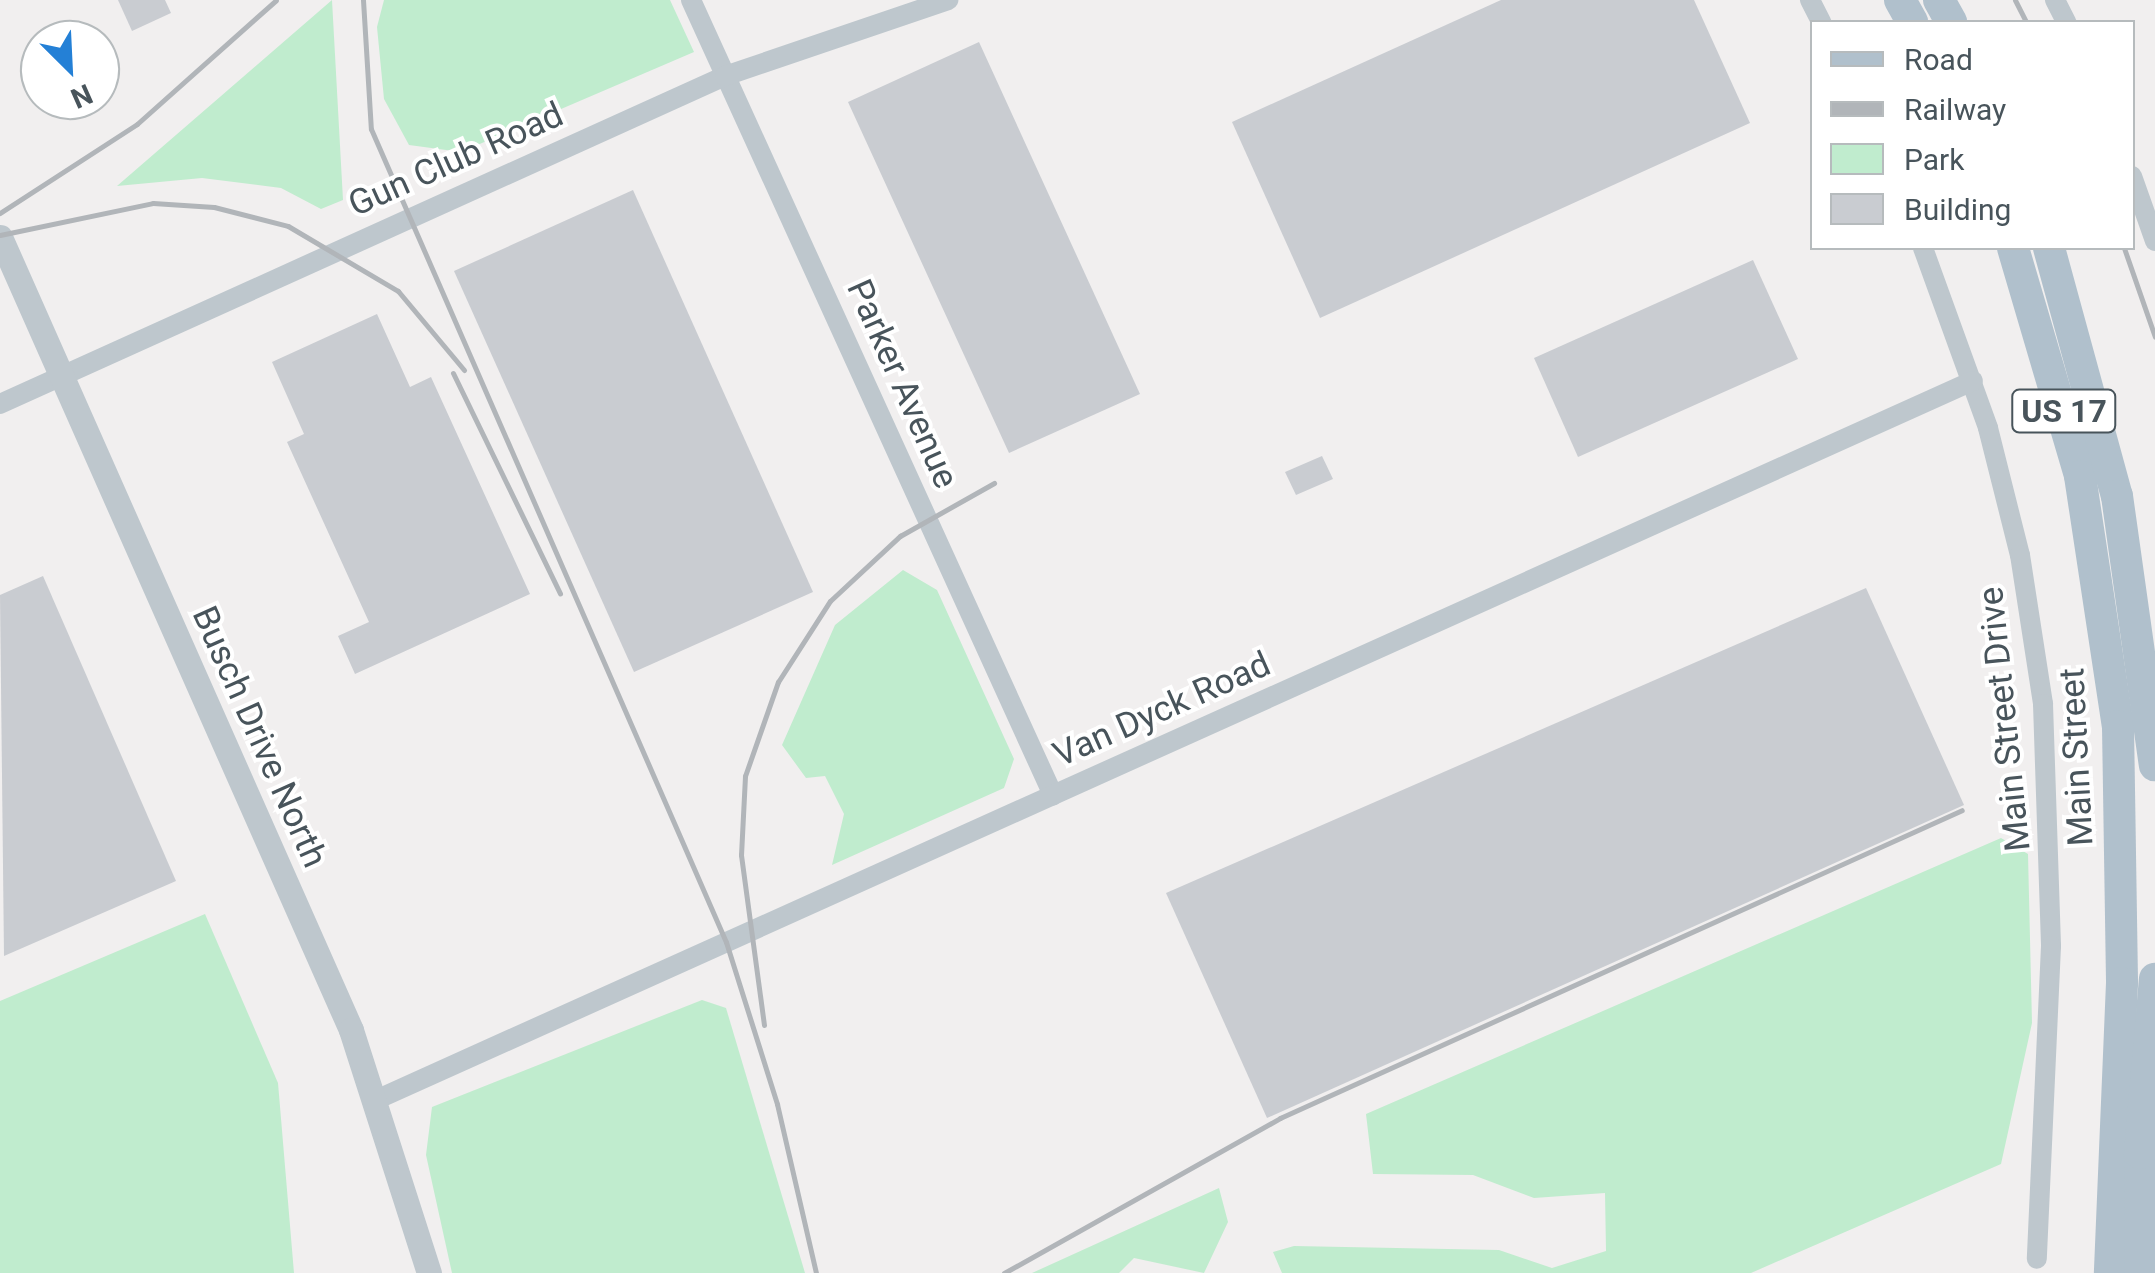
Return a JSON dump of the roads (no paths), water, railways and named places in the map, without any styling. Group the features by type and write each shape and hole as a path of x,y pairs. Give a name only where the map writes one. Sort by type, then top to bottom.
{"main road":[{"name":"Main Street","path":"2015,250 2080,476 2118,726 2122,984 2110,1273"},
{"name":"US 17","path":"2050,250 2117,496 2153,712 2155,765"},
{"path":"2141,1273 2140,1153 2155,979"}],"street":[{"name":"Parker Avenue","path":"692,0 1053,795"},
{"name":"Gun Club Road","path":"0,404 726,76 948,0"},
{"path":"2135,184 2155,241"},
{"name":"Busch Drive North","path":"0,238 378,1099 429,1273"},
{"name":"Main Street Drive","path":"1923,250 1973,381 2020,555 2051,790 2038,1260"},
{"name":"Van Dyck Road","path":"378,1099 1973,381"},
{"path":"2118,726 2153,712"}],"railway":[{"path":"0,213 137,124 276,0"},
{"path":"363,0 371,129 726,942 777,1104 816,1273"},
{"path":"2015,0 2025,20"},
{"path":"0,235 153,203 214,207 288,226 398,291 464,370"},
{"path":"2125,250 2155,337"},
{"path":"453,373 560,593"},
{"path":"764,1025 741,855 745,776 778,682 830,601 900,536 994,483"},
{"path":"1004,1273 1280,1118 1962,810"}]}
